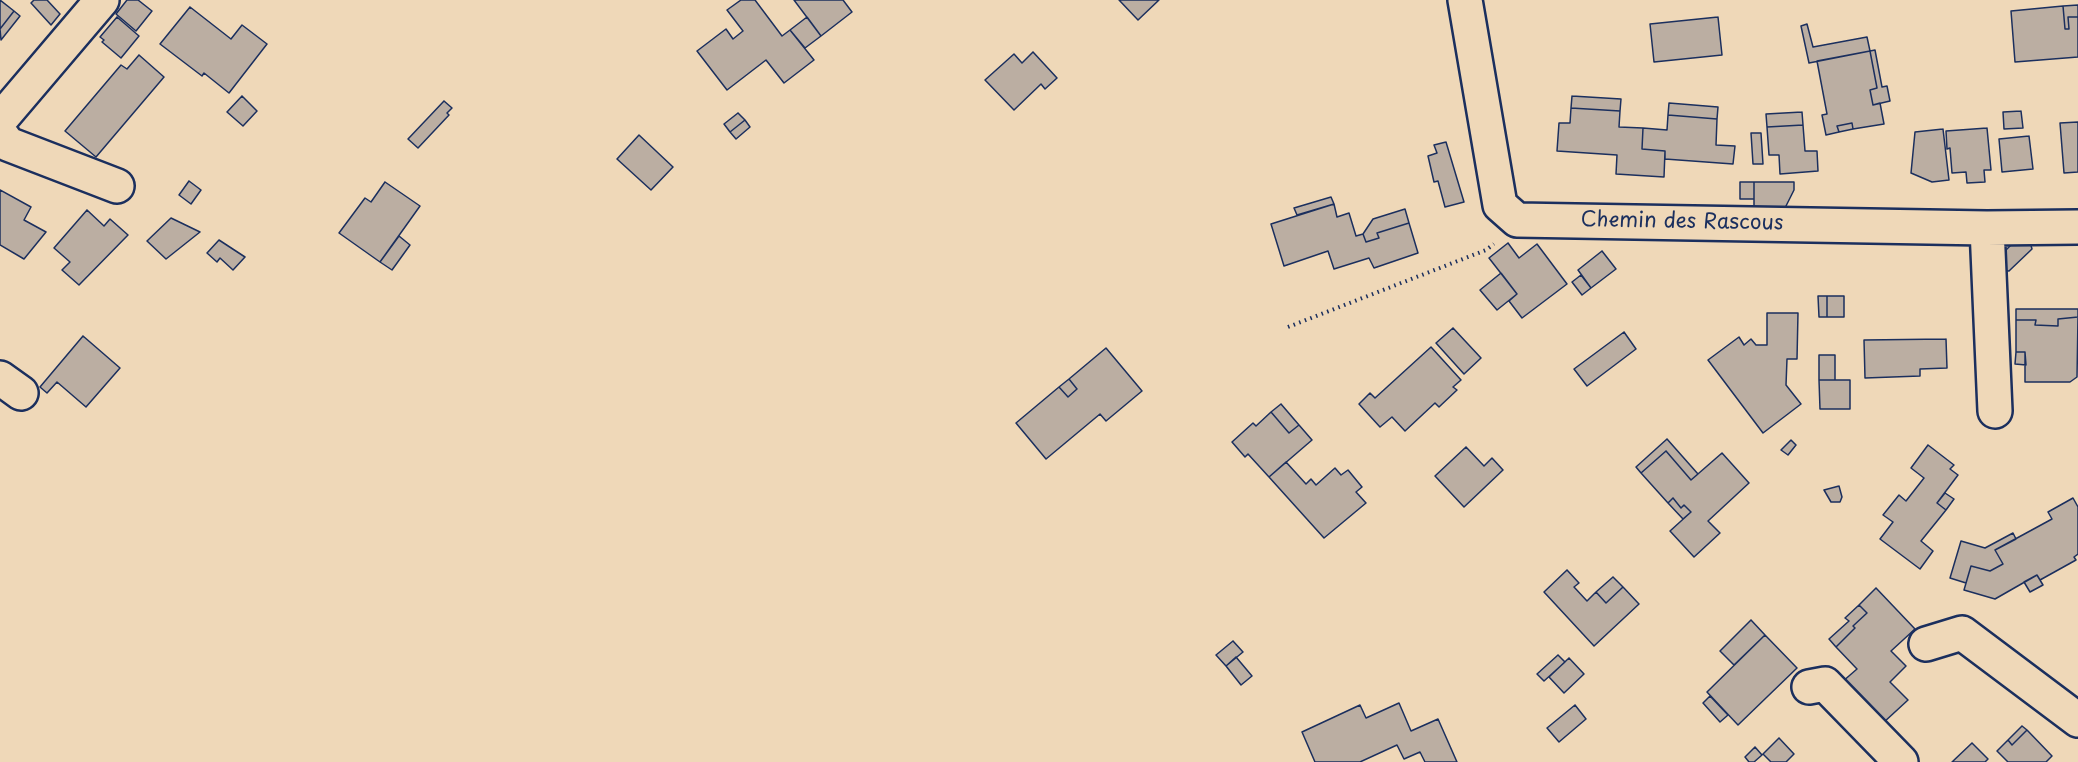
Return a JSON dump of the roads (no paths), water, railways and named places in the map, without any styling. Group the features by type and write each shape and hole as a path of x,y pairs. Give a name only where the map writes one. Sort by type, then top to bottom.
{"street":[{"path":"0,120 102,0"},
{"name":"Chemin des Rascous","path":"1465,0 1500,206 1517,220 1987,228 2078,227"},
{"path":"0,133 8,144 117,186"},
{"path":"1987,228 1995,411"},
{"path":"1926,644 1962,633 2078,720"},
{"path":"1809,687 1825,684 1901,762"}]}
